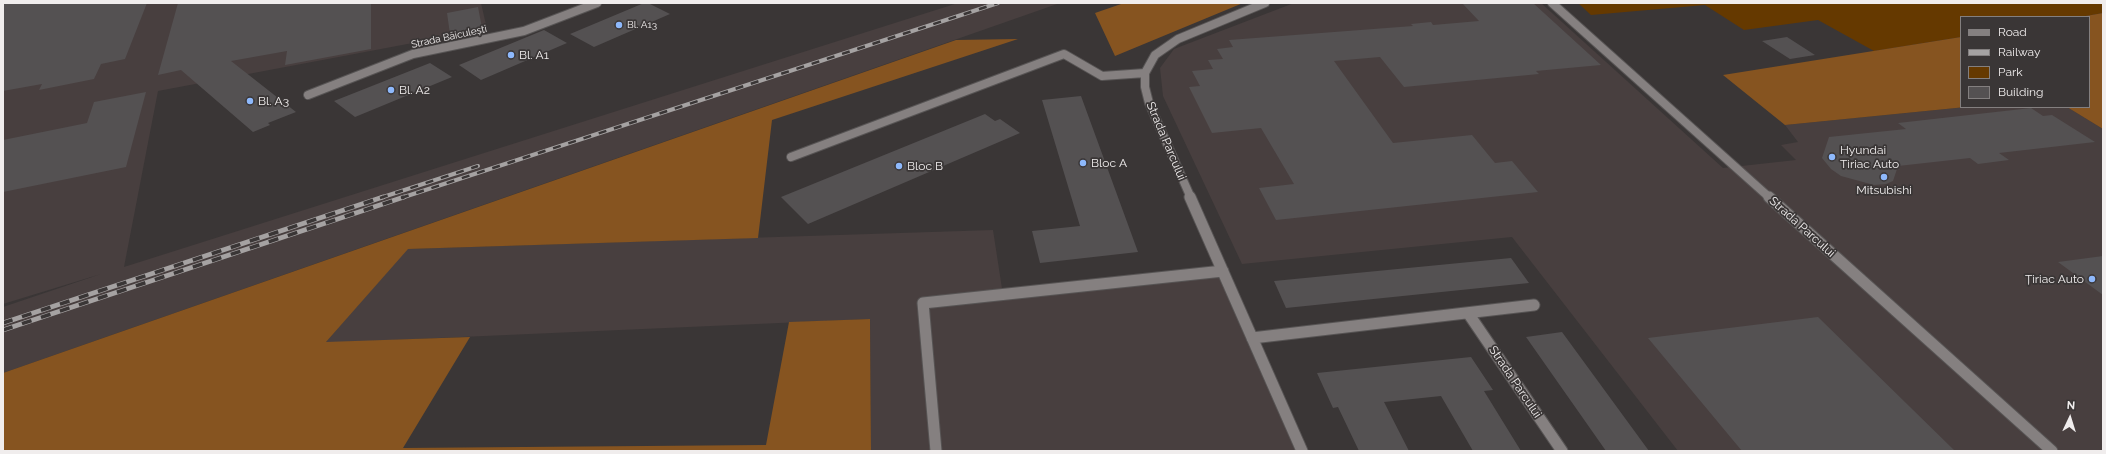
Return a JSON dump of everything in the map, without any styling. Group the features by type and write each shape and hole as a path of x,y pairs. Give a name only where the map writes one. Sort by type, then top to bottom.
{"street":[{"name":"Strada Băiculești","path":"308,94 413,54 524,31 597,3"},
{"path":"791,158 1064,54 1102,76 1145,73 1155,55 1178,39 1265,3"},
{"name":"Strada Parcului","path":"1552,3 2052,451"},
{"name":"Strada Parcului","path":"1145,73 1145,87 1149,103 1302,451"},
{"path":"936,451 923,303 1223,271"},
{"path":"1252,338 1534,305"},
{"name":"Strada Parcului","path":"1468,313 1562,451"}],"shaded area":[{"path":"3,3 481,3 487,29 158,91 124,267 958,3 1060,3 3,373 3,307 101,274 3,304"},
{"path":"1124,3 1243,3 1115,56 1095,13"},
{"path":"1294,3 1541,3 1723,168 1796,160 1781,145 1798,142 1785,125 1960,108 2069,108 2103,129 2103,451 1678,451 1512,237 1242,264 1163,96 1160,68 1174,49"},
{"path":"2103,13 2103,129 2069,108 2090,108 2090,16 2086,16"},
{"path":"1960,37 1960,108 1785,125 1723,75"},
{"path":"1018,39 772,120 758,238 408,249 326,342 470,337 403,448 766,445 789,322 870,319 871,451 3,451 3,373 956,40"},
{"path":"993,230 1003,295 1223,271 1302,451 871,451 870,319 325,343 407,249"}],"green space":[{"path":"1578,3 2103,3 2103,13 2086,16 1960,16 1960,37 1874,51 1818,20 1744,30 1705,5 1591,15"}],"building":[{"path":"3,3 147,3 125,59 101,64 94,79 39,90 42,84 3,91"},
{"path":"178,3 371,3 371,49 285,65 287,51 231,61 296,112 268,123 270,125 253,132 181,70 158,75"},
{"name":"Bl. A13","path":"644,3 648,3 670,14 594,47 570,34"},
{"path":"1462,3 1533,3 1601,65 1536,71 1539,74 1404,87 1380,57 1334,61 1393,143 1472,135 1495,163 1512,161 1538,192 1276,220 1259,188 1294,184 1261,128 1212,133 1189,87 1200,86 1192,71 1213,69 1208,60 1223,59 1217,49 1233,47 1229,40 1413,26 1411,24 1431,22 1433,25 1479,21"},
{"path":"478,7 482,28 450,34 447,13"},
{"name":"Bl. A1","path":"544,30 567,43 481,80 459,65"},
{"path":"1787,37 1815,55 1790,59 1762,41"},
{"name":"Bl. A2","path":"430,63 452,77 355,117 334,101"},
{"path":"146,92 126,167 3,192 3,140 87,123 94,102"},
{"name":"Bloc A","path":"1081,96 1138,252 1040,263 1032,231 1080,226 1042,100"},
{"path":"2031,108 2043,116 2052,115 2095,142 1999,153 2009,160 1978,164 1970,158 1898,166 1893,181 1886,184 1874,185 1841,176 1831,169 1822,158 1829,137 1906,129 1898,123"},
{"name":"Bloc B","path":"985,114 995,121 1000,119 1020,133 808,224 781,197"},
{"name":"Țiriac Auto","path":"2103,256 2103,295 2058,262"},
{"path":"1511,258 1529,283 1286,308 1274,281"},
{"path":"1818,317 1955,451 1742,451 1648,338"},
{"path":"1562,332 1649,451 1606,451 1526,337"},
{"path":"1471,357 1493,390 1484,391 1521,451 1473,451 1441,396 1384,402 1409,451 1359,451 1338,407 1333,408 1317,373"}],"railway":[{"path":"401,198 998,3"},
{"path":"380,198 478,166"},
{"path":"3,323 383,197"},
{"path":"3,330 404,197"}],"place":[{"name":"Bl. A13","path":"619,25"},
{"name":"Bl. A1","path":"511,55"},
{"name":"Bl. A2","path":"391,90"},
{"name":"Bl. A3","path":"250,101"},
{"name":"Hyundai Tiriac Auto","path":"1832,157"},
{"name":"Bloc A","path":"1083,163"},
{"name":"Bloc B","path":"899,166"},
{"name":"Mitsubishi","path":"1884,177"},
{"name":"Țiriac Auto","path":"2092,279"}]}
